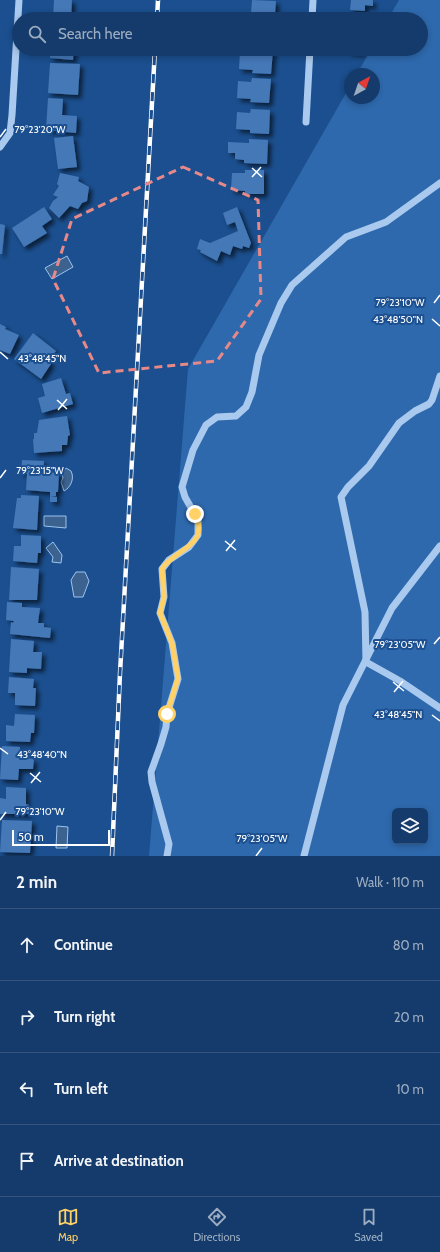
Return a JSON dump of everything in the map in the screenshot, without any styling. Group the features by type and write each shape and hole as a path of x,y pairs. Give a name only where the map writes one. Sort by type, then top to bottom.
{"street":[{"path":"18,12 19,0"},
{"path":"312,12 313,0"},
{"path":"0,147 10,133 16,56"},
{"path":"306,122 310,56"},
{"path":"167,856 169,844 152,782 151,772 166,727 167,714 178,678 172,643 160,613 164,597 162,569 169,560 189,547 198,535 198,520 185,497 182,487 193,450 206,425 217,417 236,416 246,407 252,392 259,355 281,303 292,285 346,237 390,220 440,183"},
{"path":"366,662 364,612 339,496 369,466 399,423 415,411 429,404 432,400 440,376"},
{"path":"304,856 343,705 392,608 440,546"},
{"path":"366,662 400,681 440,708"}],"highlighted area":[{"path":"183,167 258,200 261,299 217,361 99,373 53,279 72,219"}],"shaded area":[{"path":"399,0 440,0 440,856 149,856 188,369 344,96 344,104 380,104 380,68 360,68 367,56 428,56 428,12 392,12"},
{"path":"67,256 73,267 52,279 45,268"},
{"path":"66,468 71,471 72,480 68,488 64,491 61,482 63,478 62,473"},
{"path":"44,516 66,516 66,528 44,526"},
{"path":"53,542 62,555 61,563 52,562 53,557 46,548"},
{"path":"76,572 85,572 89,581 83,597 74,597 71,580"},
{"path":"57,826 68,827 67,848 56,848"}],"building":[{"path":"54,0 72,0 71,12 53,12"},
{"path":"252,0 276,1 275,12 251,12"},
{"path":"351,0 373,0 373,6 365,5 365,11 350,10"},
{"path":"50,56 73,56 73,60 50,58"},
{"path":"240,56 272,56 271,74 252,73 253,70 239,69"},
{"path":"50,63 80,64 78,95 48,93"},
{"path":"252,78 271,79 269,103 250,102 251,99 237,98 238,81 251,82"},
{"path":"48,98 63,99 62,115 77,116 76,133 46,130"},
{"path":"251,109 270,110 269,134 250,133 250,130 236,129 237,112 250,113"},
{"path":"73,136 77,167 58,169 54,138"},
{"path":"249,139 268,140 267,164 244,163 244,160 235,159 235,153 228,153 228,142 249,143"},
{"path":"245,170 264,170 264,194 245,194 245,191 231,190 232,173 245,173"},
{"path":"60,173 79,177 78,181 89,187 87,201 82,203 78,209 70,206 59,218 49,208 53,201 58,197 53,195 59,186 57,184"},
{"path":"44,207 52,219 42,226 47,233 24,247 12,228"},
{"path":"237,207 251,243 249,248 243,246 242,249 233,246 230,255 221,251 217,261 200,252 201,250 197,249 200,239 210,243 238,231 235,222 227,225 223,213"},
{"path":"0,224 5,225 2,254 0,254"},
{"path":"0,324 6,327 5,329 19,335 10,354 0,350"},
{"path":"33,333 56,351 48,361 51,364 41,379 14,359"},
{"path":"61,378 66,394 70,393 73,404 42,413 38,398 45,396 42,384"},
{"path":"67,416 70,435 68,436 67,445 62,445 62,451 34,453 33,439 34,433 37,433 39,420"},
{"path":"22,460 44,461 43,472 59,473 58,492 56,492 56,496 50,496 50,492 26,490 27,474 21,474"},
{"path":"21,495 39,496 37,530 13,528 17,498 21,498"},
{"path":"50,496 57,497 57,502 50,502"},
{"path":"21,535 41,536 41,553 38,553 37,563 13,561 14,546 21,546"},
{"path":"11,567 39,569 37,600 9,600"},
{"path":"7,602 22,603 22,607 40,608 38,623 44,623 44,627 51,628 50,638 10,634 11,622 13,623 14,621 6,620"},
{"path":"11,639 34,641 33,652 42,652 41,669 27,668 27,673 9,672"},
{"path":"9,677 34,679 33,688 36,688 35,706 15,705 15,693 8,693"},
{"path":"15,714 35,715 34,733 31,733 30,742 6,741 6,725 14,726"},
{"path":"2,746 20,747 20,758 34,759 33,769 19,769 18,780 0,779"},
{"path":"6,787 26,788 26,804 29,805 29,814 0,814 0,798 6,799"},
{"path":"2,820 32,821 30,853 0,852"}],"railway":[{"path":"157,12 158,0"},
{"path":"112,856 120,673 155,56"}],"route":[{"path":"167,714 176,690 178,671 172,643 160,613 164,597 162,569 169,560 189,547 195,540 198,535 199,528 198,520 195,514"}]}
